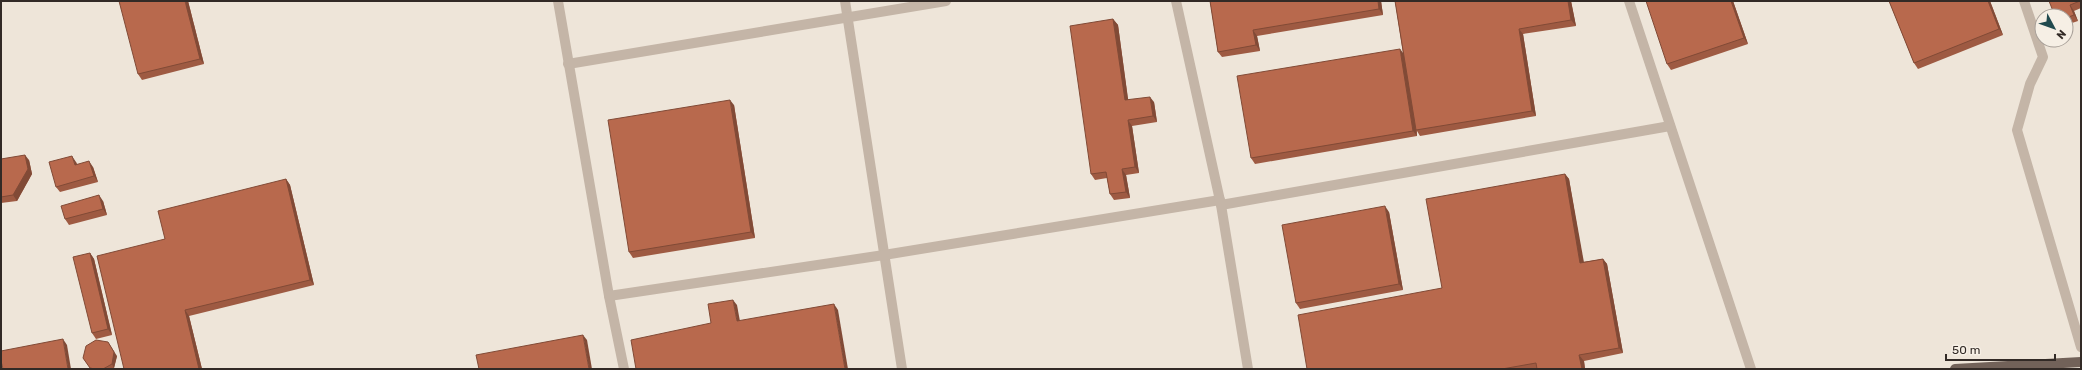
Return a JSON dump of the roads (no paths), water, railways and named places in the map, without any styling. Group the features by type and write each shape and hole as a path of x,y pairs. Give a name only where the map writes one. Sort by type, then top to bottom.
{"main road":[{"path":"1956,369 2081,362"}],"street":[{"path":"558,1 609,296 624,369"},
{"path":"845,1 902,369"},
{"path":"568,64 946,1"},
{"path":"1176,1 1220,202 1248,369"},
{"path":"1629,1 1751,369"},
{"path":"2024,1 2043,57 2030,84 2017,130 2081,347"},
{"path":"609,296 884,255 1220,202 1670,126"}]}
